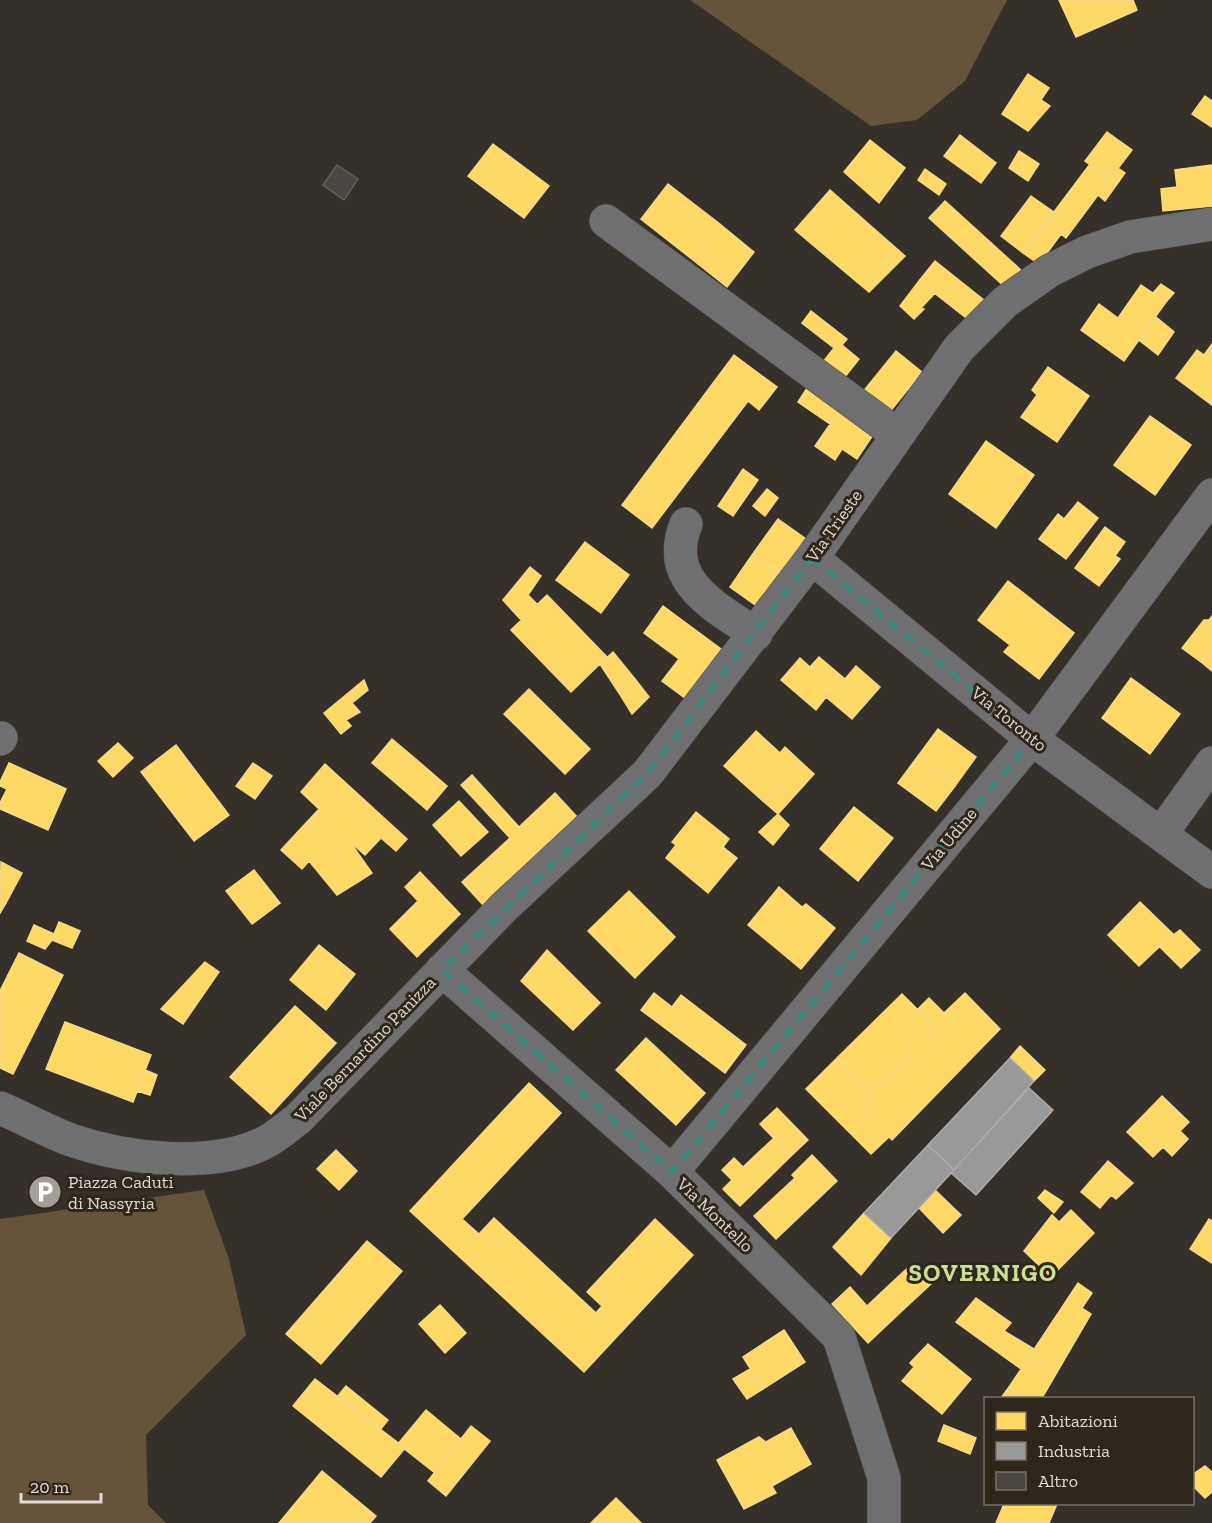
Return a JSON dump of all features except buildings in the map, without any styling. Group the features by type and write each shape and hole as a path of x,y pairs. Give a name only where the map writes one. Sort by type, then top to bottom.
{"street":[{"path":"606,221 898,435"},
{"name":"Via Trieste","path":"503,908 647,774 812,558 959,348 1005,302 1049,271 1087,252 1130,237 1212,224"},
{"name":"Via Udine","path":"672,1172 1032,739 1212,495"},
{"path":"686,524 680,540 685,573 690,584 702,598 756,634"},
{"name":"Via Toronto","path":"812,558 1032,739 1212,872"},
{"path":"1161,834 1212,764"},
{"name":"Viale Bernardino Panizza","path":"0,1108 71,1140 106,1149 166,1158 204,1158 237,1153 265,1143 298,1119 503,908"},
{"name":"Via Montello","path":"442,970 672,1172 839,1336 884,1478 884,1523"}],"highlighted area":[{"path":"812,558 1032,739 672,1172 442,970 647,774"}],"shaded area":[{"path":"690,0 1007,0 965,81 917,120 871,126"},
{"path":"204,1190 229,1259 246,1335 146,1435 148,1505 166,1523 0,1523 0,1219"}],"place":[{"name":"Piazza Caduti di Nassyria","path":"45,1192"}],"district":[{"name":"SOVERNIGO","path":"983,1272"}]}
